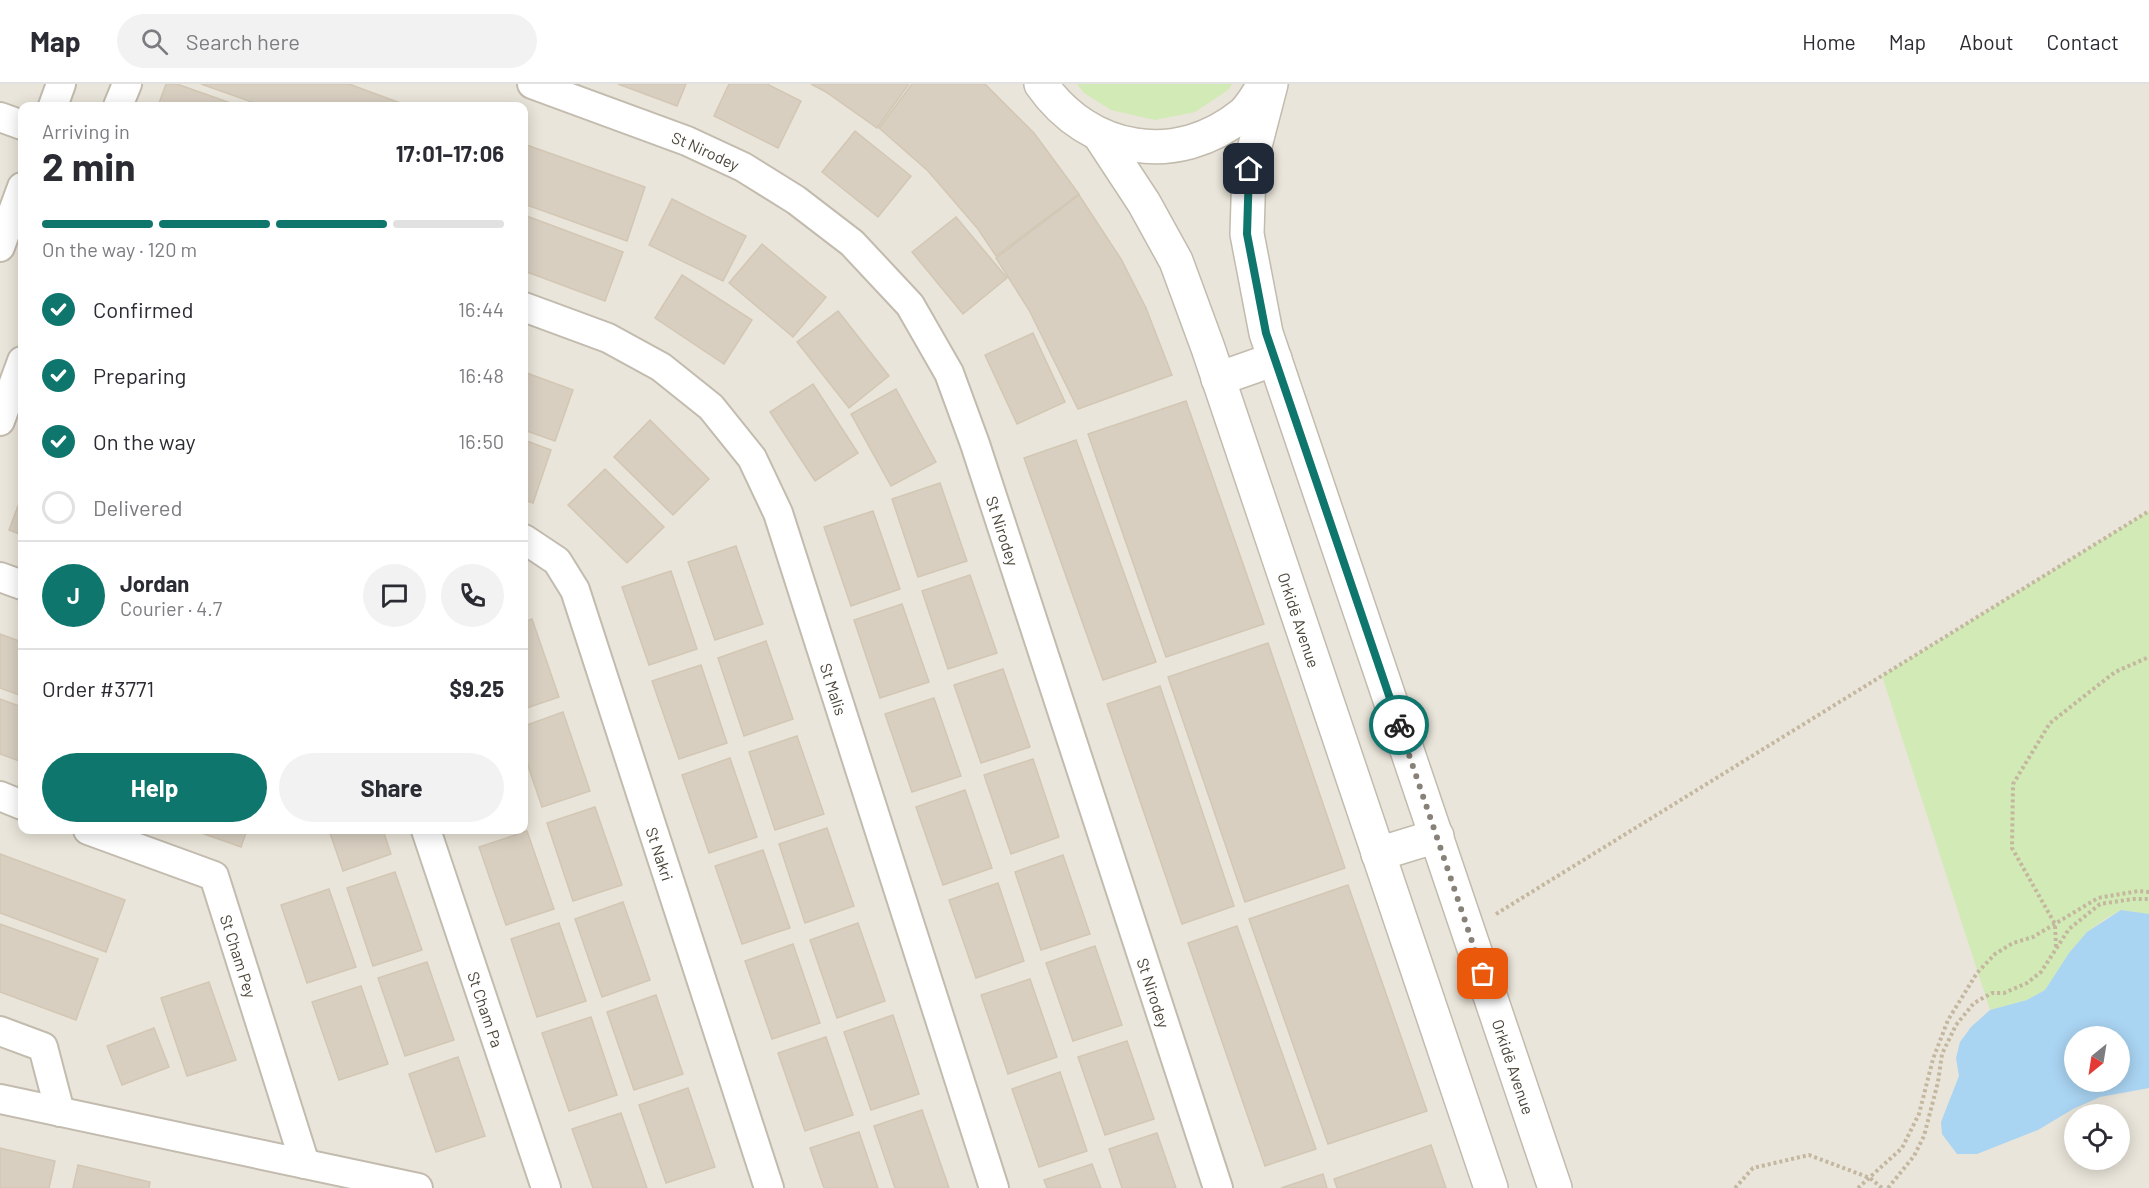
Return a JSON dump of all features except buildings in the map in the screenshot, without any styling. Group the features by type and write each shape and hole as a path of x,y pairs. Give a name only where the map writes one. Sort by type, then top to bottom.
{"street":[{"path":"54,102 61,84"},
{"path":"119,102 126,84"},
{"name":"St Nirodey","path":"532,84 687,141 743,167 796,200 852,243 910,305 949,373 975,444 1218,1188"},
{"path":"1041,84 1067,115 1100,136 1150,148 1201,140 1244,113 1265,84"},
{"name":"Orkidē Avenue","path":"1271,84 1249,169 1247,234 1266,333 1555,1188"},
{"path":"0,117 18,124"},
{"name":"Orkidē Avenue","path":"1100,136 1144,203 1176,261 1218,379 1491,1188"},
{"path":"0,247 18,198"},
{"name":"St Malis","path":"528,308 608,338 662,367 711,407 752,458 778,513 994,1188"},
{"path":"0,350 18,357"},
{"path":"1218,379 1275,359"},
{"path":"0,421 18,370"},
{"name":"St Nakri","path":"528,542 557,561 575,590 769,1188"},
{"path":"0,577 18,584"},
{"path":"0,796 18,803"},
{"name":"St Cham Pey","path":"99,834 214,876 305,1164"},
{"name":"St Cham Pa","path":"427,834 546,1188"},
{"path":"1378,854 1437,836"},
{"path":"0,1031 43,1047 60,1112"},
{"path":"0,1099 418,1188"}],"path":[{"path":"1469,932 2149,511"},
{"path":"2056,947 2055,924 2012,848 2013,784 2050,723 2115,672 2149,657"},
{"path":"1858,1188 1902,1148 1919,1114 1933,1059 1948,1020 1977,973 2002,948 2033,937 2098,898 2138,891 2149,892"},
{"path":"1888,1188 1914,1156 1924,1136 1938,1082 1942,1054 1956,1025 1974,1003 1992,993 2004,993 2027,983 2041,972 2069,929 2100,904 2149,899"},
{"path":"1735,1188 1753,1168 1809,1155 1870,1178 1882,1188"}],"shaded area":[{"path":"0,84 2149,84 2149,1188 0,1188"}],"green space":[{"path":"1077,84 1232,84 1228,90 1195,112 1155,120 1111,110 1084,93"},
{"path":"2149,511 2149,914 2121,910 2105,919 2087,932 2069,953 2045,990 2027,1000 1990,1010 1882,676"}],"water":[{"path":"2121,910 2149,914 2149,1088 2130,1091 2130,1026 2064,1026 2064,1092 2127,1092 2100,1097 2084,1104 2064,1104 2064,1114 2038,1130 1977,1154 1957,1154 1942,1134 1941,1122 1959,1076 1956,1058 1960,1042 1971,1027 1990,1010 2027,1000 2045,990 2069,953 2087,932"}],"way so far":[{"path":"1399,725 1483,974"}],"route":[{"path":"1249,169 1247,234 1266,333 1399,725"}]}
